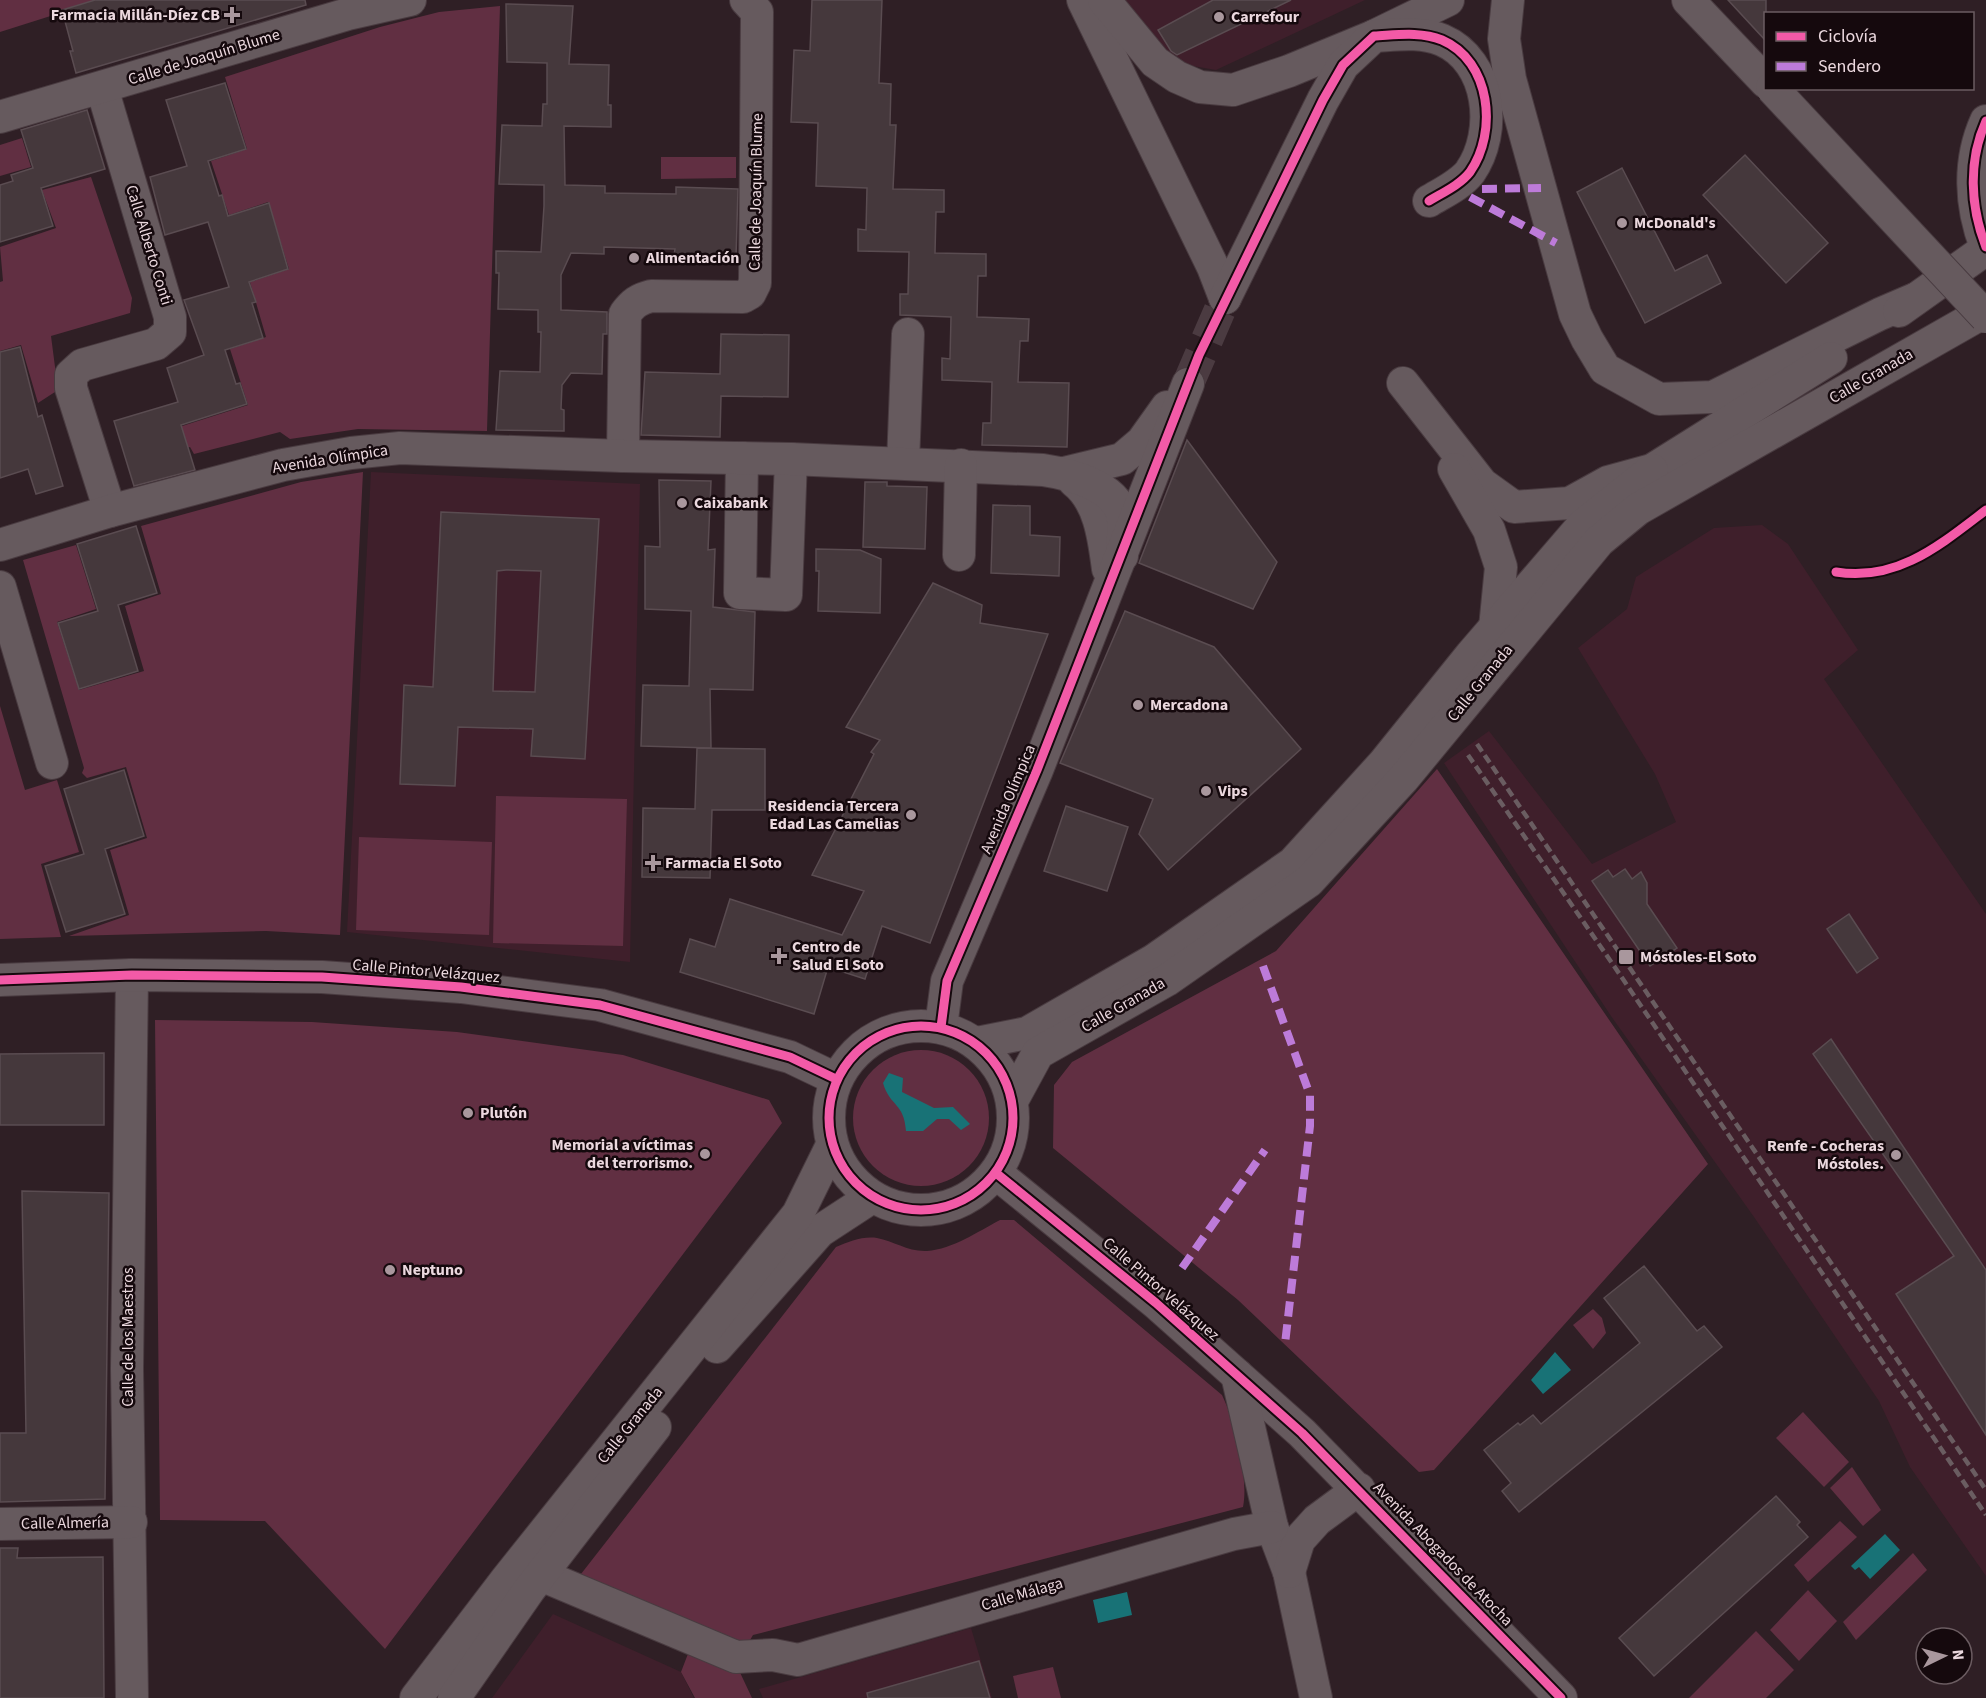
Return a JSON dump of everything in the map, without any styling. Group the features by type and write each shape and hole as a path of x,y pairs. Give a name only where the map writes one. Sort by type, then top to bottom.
{"street":[{"name":"Calle de Joaquín Blume","path":"0,117 102,88 347,7 410,0"},
{"name":"Calle de Joaquín Blume","path":"622,456 626,314 631,306 639,299 651,296 744,297 750,293 755,283 757,12 746,0"},
{"path":"1083,0 1213,267 1225,298 1323,100 1343,65 1374,36 1412,34 1443,40 1460,52 1477,75 1487,116 1486,131 1480,152 1469,172 1436,209 1482,189 1491,177 1501,152 1510,79"},
{"path":"1104,0 1155,62 1200,87 1217,89 1247,87 1374,36 1448,0"},
{"path":"1508,0 1504,39 1510,79 1575,314 1605,369 1659,399 1713,397 1915,299"},
{"path":"1689,0 1764,80"},
{"name":"Calle Alberto Conti","path":"102,88 170,317 170,332 156,344 82,365 71,375 71,388 110,512"},
{"path":"1774,90 1986,316"},
{"path":"1495,628 1501,567 1489,530 1403,383 1482,484 1514,507 1570,503 1608,482 1652,470 1851,346 1986,248 1974,206 1973,187 1977,140 1986,120"},
{"name":"Calle Granada","path":"1012,1099 1038,1053 1167,980 1309,881 1403,779 1599,541 1630,516 1740,449 1986,312"},
{"path":"903,463 908,333"},
{"name":"Avenida Olímpica","path":"0,545 110,512 283,465 351,453 400,448 961,465 1064,473 1122,459 1142,442 1188,384 1037,770 947,981 941,1027"},
{"path":"742,458 740,593 786,595 791,459"},
{"path":"1110,585 1103,506 1122,459"},
{"path":"959,555 961,465"},
{"name":"Calle Granada","path":"977,1043 1027,1033 1154,960 1293,862 1384,763 1583,525 1652,470"},
{"name":"Avenida Olímpica","path":"1064,473 1103,506"},
{"path":"1103,506 1122,513 1122,556"},
{"path":"0,587 52,763"},
{"name":"Calle Pintor Velázquez","path":"0,980 132,975 332,978 461,987 600,1005 790,1057 836,1079"},
{"name":"Calle de los Maestros","path":"132,975 126,1369 131,1522 132,1698"},
{"path":"914,1025 941,1027 960,1033 977,1043 1000,1068 1012,1099 1013,1131 1008,1152 996,1173 983,1188 955,1205 923,1211 899,1208 872,1197 848,1174 832,1145 828,1117 836,1079 864,1044 888,1030 914,1025"},
{"name":"Calle Granada","path":"416,1698 506,1580 798,1214 832,1145"},
{"name":"Calle Pintor Velázquez","path":"996,1173 1140,1290 1302,1433"},
{"name":"Calle Granada","path":"454,1698 541,1575 720,1344 820,1231 872,1197"},
{"path":"1237,1375 1272,1527 1289,1572 1316,1698"},
{"name":"Avenida Abogados de Atocha","path":"1302,1433 1561,1698"},
{"path":"1289,1572 1299,1540 1317,1520 1359,1489"},
{"name":"Calle Almería","path":"0,1524 131,1522"},
{"name":"Calle Málaga","path":"541,1575 736,1657 773,1655 798,1660 1234,1534 1272,1527"}],"shaded area":[{"path":"0,0 101,0 0,32"},
{"path":"1124,0 1365,0 1216,70 1181,64 1152,44"},
{"path":"500,6 487,431 358,429 290,439 280,432 194,454 190,447 182,449 176,428 248,405 230,349 266,337 250,282 289,269 268,202 229,215 211,161 247,149 225,77 380,27 439,12"},
{"path":"22,138 31,167 0,176 0,145"},
{"path":"661,157 736,157 736,178 661,179"},
{"path":"91,177 132,298 130,313 51,336 58,390 38,403 21,345 0,351 0,282 3,281 0,247 56,228 42,190"},
{"path":"363,472 340,935 266,931 69,936 129,915 110,850 147,838 126,767 87,778 82,773 84,768 23,560 76,545 96,609 57,622 79,690 144,671 125,606 161,594 141,526 301,482"},
{"path":"371,472 640,484 630,962 347,932"},
{"path":"1762,525 1788,544 1858,650 1824,679 1986,914 1986,1576 1910,1467 1879,1401 1754,1217 1611,1016 1444,763 1489,731 1592,864 1676,822 1655,774 1578,648 1627,609 1636,577 1714,528"},
{"path":"0,706 25,790 57,780 79,852 41,864 61,937 0,939"},
{"path":"1437,769 1708,1164 1434,1470 1419,1472 1238,1300 1053,1148 1054,1085 1072,1062 1276,951"},
{"path":"496,796 627,799 623,946 493,943"},
{"path":"359,837 492,842 489,935 356,930"},
{"path":"155,1020 312,1022 457,1032 623,1055 769,1100 782,1123 385,1649 265,1521 160,1520"},
{"path":"921,1050 947,1055 969,1070 984,1092 989,1118 984,1144 969,1166 947,1181 921,1186 895,1181 873,1166 858,1144 853,1118 858,1092 873,1070 895,1055"},
{"path":"1000,1220 1014,1220 1222,1395 1240,1450 1244,1481 1243,1507 753,1635 736,1664 752,1698 695,1698 681,1672 691,1646 581,1574 836,1247 856,1240 877,1238 914,1250 937,1250 965,1239"},
{"path":"1593,1309 1602,1318 1606,1333 1593,1349 1573,1325"},
{"path":"1803,1412 1849,1462 1824,1487 1776,1438"},
{"path":"1852,1467 1881,1510 1863,1526 1830,1488"},
{"path":"1840,1521 1857,1537 1808,1582 1794,1565"},
{"path":"1913,1553 1927,1570 1856,1640 1843,1622"},
{"path":"1808,1590 1837,1621 1799,1661 1770,1630"},
{"path":"553,1614 681,1672 694,1698 492,1698"},
{"path":"971,1628 992,1698 763,1698 759,1689"},
{"path":"1756,1631 1794,1670 1766,1698 1689,1698"},
{"path":"1053,1667 1061,1698 1018,1698 1013,1676"}],"water":[{"path":"889,1073 903,1078 902,1092 934,1108 953,1107 970,1124 961,1130 949,1119 937,1119 923,1131 906,1131 903,1115 889,1097 883,1083"},
{"path":"1555,1352 1571,1370 1543,1394 1531,1380"},
{"path":"1885,1534 1900,1550 1870,1579 1859,1567 1855,1570 1851,1566"},
{"path":"1127,1592 1132,1615 1098,1623 1093,1600"}],"building":[{"path":"95,0 305,0 306,5 76,73 70,51 73,51 62,10"},
{"path":"812,0 882,0 879,83 891,84 890,125 896,125 893,189 944,190 944,212 936,212 935,253 986,254 986,276 978,276 977,317 1029,319 1028,341 1020,341 1018,382 1069,383 1067,447 982,445 983,423 991,423 992,382 942,380 942,358 950,359 951,317 900,315 900,294 908,294 909,252 858,251 858,229 866,230 867,188 816,186 818,123 791,122 794,50 810,51"},
{"name":"Carrefour","path":"1213,0 1291,0 1177,55 1171,51 1158,30"},
{"path":"1728,0 1766,0 1764,39"},
{"path":"506,4 573,6 569,64 609,65 608,105 611,105 611,127 564,126 565,185 605,186 605,193 676,194 676,187 738,189 736,257 674,255 675,249 604,247 604,254 571,253 561,275 561,310 607,312 607,334 603,334 602,374 571,373 562,385 561,409 564,410 564,431 496,430 500,371 540,372 541,332 538,332 538,310 498,309 499,273 496,273 496,251 541,252 544,206 544,185 499,184 502,125 542,126 543,104 547,104 547,63 507,62"},
{"path":"225,83 246,149 208,161 219,196 222,195 228,216 269,203 288,269 249,282 256,302 252,303 263,338 225,350 236,384 240,383 247,404 181,425 195,470 134,486 114,421 178,402 167,368 204,355 184,300 229,287 208,222 165,235 150,177 187,166 166,100"},
{"path":"87,110 105,169 41,188 53,226 0,242 0,185 13,181 11,175 33,168 21,130"},
{"path":"1745,155 1828,243 1786,283 1703,195"},
{"name":"McDonald's","path":"1622,168 1675,271 1707,255 1721,283 1645,323 1577,192"},
{"path":"721,334 789,335 788,397 721,396 720,437 641,435 645,372 720,374"},
{"path":"20,347 38,417 42,415 63,486 36,494 28,469 0,478 0,352"},
{"path":"1187,440 1277,562 1253,609 1139,563"},
{"path":"659,480 711,481 708,550 715,549 713,607 755,612 753,690 710,689 711,748 641,746 643,685 689,686 691,611 645,609 645,546 660,547"},
{"path":"865,482 887,482 887,486 927,487 925,549 863,547"},
{"path":"993,505 1030,506 1030,535 1060,537 1059,576 991,573"},
{"path":"441,512 599,519 585,759 531,756 533,729 458,727 455,786 400,784 404,685 433,687","holes":["497,571 541,571 535,692 493,691"]},
{"path":"136,526 157,593 118,605 138,671 79,689 58,623 98,611 77,544"},
{"path":"816,549 860,550 881,559 880,613 818,611 819,571 816,571"},
{"name":"Residencia Tercera Edad Las Camelias","path":"933,583 982,605 980,623 1048,634 930,943 882,926 865,979 828,967 814,1014 680,972 690,939 715,947 730,899 842,935 864,891 812,875 874,754 871,752 880,740 846,727"},
{"path":"1125,611 1214,647 1301,749 1168,870 1139,834 1153,799 1060,763"},
{"path":"697,748 765,749 765,810 712,810 710,878 642,877 643,808 695,809"},
{"path":"124,770 144,836 105,849 125,914 66,932 45,866 84,854 64,789"},
{"path":"1066,806 1128,827 1107,891 1044,871"},
{"path":"1625,869 1632,879 1641,872 1647,883 1647,904 1677,948 1650,966 1592,881 1608,870 1613,877"},
{"path":"1849,914 1878,958 1857,973 1827,929"},
{"name":"Renfe - Cocheras Móstoles.","path":"1831,1039 1986,1270 1986,1435 1896,1294 1954,1256 1813,1054"},
{"path":"104,1053 104,1125 0,1125 0,1054"},
{"path":"22,1191 109,1193 105,1499 0,1502 0,1433 26,1433"},
{"path":"1644,1266 1697,1331 1704,1326 1722,1347 1519,1512 1502,1491 1511,1483 1484,1450 1518,1423 1520,1425 1533,1415 1541,1424 1640,1343 1604,1298"},
{"path":"1776,1496 1800,1522 1797,1525 1808,1537 1654,1676 1619,1638"},
{"path":"0,1548 18,1548 17,1558 103,1557 104,1698 0,1698"},
{"path":"979,1661 990,1698 868,1698 867,1693"}],"tunnel":[{"path":"1188,384 1225,298"}],"railway":[{"path":"1477,744 1986,1490"},
{"path":"1468,755 1614,966 1986,1515"}],"marked path":[{"path":"1482,189 1541,188"},
{"path":"1470,197 1556,243"},
{"path":"1263,966 1310,1095 1310,1126 1285,1344"},
{"path":"1182,1268 1265,1150"}],"cycle path":[{"path":"941,1027 947,981 1037,770 1199,355 1323,100 1343,65 1374,36 1417,35 1442,40 1458,50 1471,64 1480,80 1485,99 1486,118 1479,156 1466,177 1429,201"},
{"path":"1986,121 1976,152 1973,184 1977,216 1986,247"},
{"path":"1836,572 1858,574 1898,566 1934,548 1986,510"},
{"path":"0,980 132,975 322,977 461,987 600,1005 790,1057 836,1079"},
{"path":"921,1026 939,1027 956,1033 972,1041 986,1053 998,1067 1006,1083 1012,1100 1013,1118 1012,1136 1006,1153 998,1169 986,1183 972,1195 956,1203 939,1209 921,1210 903,1209 886,1203 870,1195 856,1183 844,1169 836,1153 830,1136 829,1118 830,1100 836,1083 844,1067 856,1053 870,1041 886,1033 903,1027 921,1026"},
{"path":"996,1173 1156,1303 1302,1433 1561,1698"}],"place":[{"name":"Farmacia Millán-Díez CB","path":"232,15"},
{"name":"Carrefour","path":"1219,17"},
{"name":"McDonald's","path":"1622,223"},
{"name":"Alimentación","path":"634,258"},
{"name":"Caixabank","path":"682,503"},
{"name":"Mercadona","path":"1138,705"},
{"name":"Vips","path":"1206,791"},
{"name":"Residencia Tercera Edad Las Camelias","path":"911,815"},
{"name":"Farmacia El Soto","path":"653,863"},
{"name":"Centro de Salud El Soto","path":"779,956"},
{"name":"Móstoles-El Soto","path":"1626,957"},
{"name":"Plutón","path":"468,1113"},
{"name":"Memorial a víctimas del terrorismo.","path":"705,1154"},
{"name":"Renfe - Cocheras Móstoles.","path":"1896,1155"},
{"name":"Neptuno","path":"390,1270"}]}
